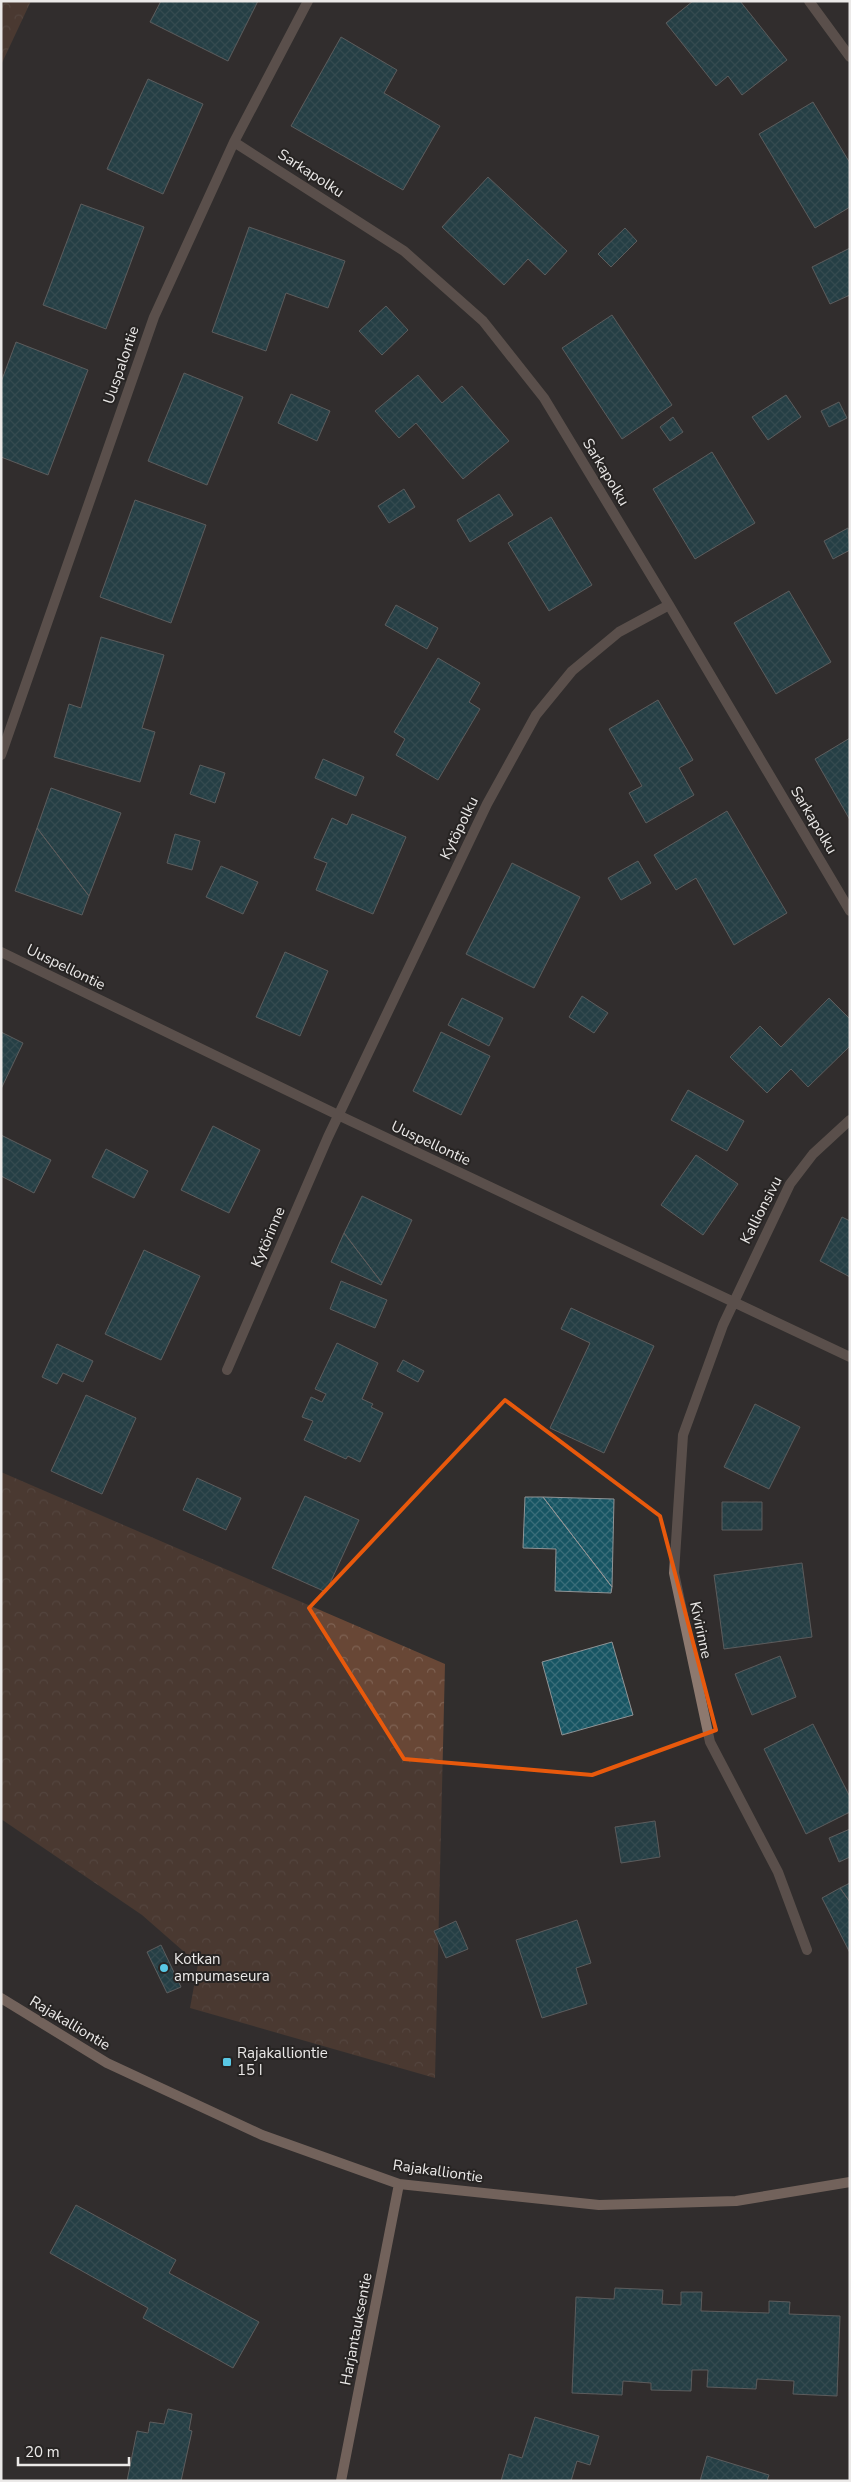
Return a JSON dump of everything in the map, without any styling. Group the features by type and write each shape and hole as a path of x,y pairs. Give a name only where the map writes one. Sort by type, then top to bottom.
{"street":[{"name":"Uuspalontie","path":"1,755 154,317 234,142 308,1"},
{"path":"809,1 850,57"},
{"name":"Sarkapolku","path":"234,142 404,251 483,321 544,398 850,911"},
{"name":"Kytöpolku","path":"338,1115 486,804 536,714 572,671 619,632 669,605"},
{"name":"Uuspellontie","path":"1,952 338,1115 850,1357"},
{"name":"Kytörinne","path":"227,1370 338,1115"},
{"name":"Kallionsivu","path":"734,1302 790,1184 813,1154 850,1120"},
{"name":"Kivirinne","path":"734,1302 723,1325 683,1435 674,1573 710,1742 778,1872 807,1950"},
{"name":"Rajakalliontie","path":"1,1998 107,2063 262,2135 399,2184 599,2204 736,2201 850,2182"},
{"name":"Harjantauksentie","path":"341,2481 399,2184"}],"highlighted area":[{"path":"505,1400 660,1516 716,1730 592,1775 404,1759 309,1608"}],"green space":[{"path":"1,1 31,1 1,65"},
{"path":"1,1472 445,1664 435,2078 190,2008 198,1964 142,1915 1,1819"}],"building":[{"path":"161,1 258,1 228,61 150,22"},
{"path":"693,1 740,1 787,60 742,95 728,76 716,86 666,23"},
{"path":"341,37 397,70 384,93 440,126 403,190 291,126"},
{"path":"148,79 203,104 163,194 107,169"},
{"path":"813,102 850,163 850,207 815,228 759,134"},
{"path":"488,177 567,251 545,275 528,259 504,285 442,227"},
{"path":"81,204 144,227 106,329 43,305"},
{"path":"249,227 345,261 328,308 286,293 266,351 212,332"},
{"path":"625,228 637,241 611,267 598,254"},
{"path":"850,248 850,295 830,304 812,267"},
{"path":"386,306 408,330 382,355 359,331"},
{"path":"612,315 672,405 622,439 562,348"},
{"path":"16,342 88,370 48,475 1,457 1,382"},
{"path":"184,373 243,397 207,485 148,461"},
{"path":"418,375 442,403 462,386 509,441 463,479 416,423 399,438 375,411"},
{"path":"291,394 330,411 317,441 278,423"},
{"path":"786,395 801,417 768,440 752,417"},
{"path":"839,402 847,418 829,427 821,411"},
{"path":"673,417 683,432 670,441 660,427"},
{"path":"712,452 755,523 695,559 653,489"},
{"path":"404,489 415,507 389,523 378,506"},
{"path":"499,494 513,515 470,542 457,520"},
{"path":"135,500 206,525 171,623 100,597"},
{"path":"551,517 592,585 549,611 508,543"},
{"path":"848,528 850,550 833,559 824,541"},
{"path":"789,591 831,662 776,694 734,623"},
{"path":"396,605 438,628 427,649 385,625"},
{"path":"101,637 164,655 142,728 155,732 140,782 54,757 69,704 81,708"},
{"path":"438,658 480,683 469,702 480,709 438,780 396,755 405,739 394,732"},
{"path":"658,700 693,760 679,768 694,795 646,823 629,793 642,786 609,729"},
{"path":"850,738 850,820 815,759"},
{"path":"323,759 364,777 356,796 315,778"},
{"path":"200,765 225,773 215,803 190,794"},
{"path":"51,788 121,813 89,896 37,828"},
{"path":"727,811 787,913 734,945 696,878 676,890 654,855"},
{"path":"352,814 406,837 373,914 316,890 327,863 314,858 332,818 347,825"},
{"path":"37,828 89,896 82,915 15,891"},
{"path":"175,834 200,841 192,870 167,863"},
{"path":"638,861 651,883 621,900 608,878"},
{"path":"512,863 580,897 534,988 466,954"},
{"path":"221,866 258,882 243,914 206,897"},
{"path":"285,952 328,971 300,1036 256,1017"},
{"path":"582,996 608,1013 594,1033 569,1017"},
{"path":"462,998 503,1018 489,1046 448,1025"},
{"path":"829,998 850,1019 850,1046 808,1087 791,1069 767,1093 730,1057 760,1026 781,1047"},
{"path":"1,1032 23,1043 1,1089"},
{"path":"441,1032 490,1056 461,1115 413,1091"},
{"path":"688,1090 744,1121 727,1151 671,1120"},
{"path":"213,1126 260,1150 229,1213 181,1190"},
{"path":"1,1135 51,1160 34,1193 1,1176"},
{"path":"106,1149 148,1171 134,1198 92,1177"},
{"path":"696,1155 738,1184 703,1235 661,1205"},
{"path":"362,1196 412,1220 382,1283 344,1233"},
{"path":"842,1217 850,1221 850,1277 820,1261"},
{"path":"344,1233 382,1283 381,1285 331,1262"},
{"path":"144,1250 200,1276 161,1360 105,1334"},
{"path":"341,1281 387,1300 375,1328 330,1309"},
{"path":"571,1308 654,1346 604,1453 550,1428 590,1343 561,1329"},
{"path":"337,1343 378,1363 362,1399 373,1404 371,1407 383,1413 360,1462 348,1456 346,1459 304,1440 313,1421 302,1417 311,1397 322,1402 326,1394 315,1389"},
{"path":"57,1344 93,1361 83,1382 63,1373 57,1384 42,1377"},
{"path":"403,1360 424,1371 418,1382 397,1371"},
{"path":"86,1395 136,1418 102,1494 51,1471"},
{"path":"755,1404 800,1427 769,1489 724,1467"},
{"path":"197,1478 241,1498 226,1530 183,1510"},
{"path":"305,1496 359,1520 326,1592 272,1568"},
{"path":"525,1497 543,1497 612,1587 611,1593 555,1591 556,1549 523,1548"},
{"path":"543,1497 614,1499 612,1587"},
{"path":"722,1502 762,1502 762,1530 722,1530"},
{"path":"802,1563 812,1637 724,1649 714,1575"},
{"path":"612,1642 633,1715 562,1735 542,1662"},
{"path":"780,1656 796,1697 752,1715 735,1674"},
{"path":"813,1724 850,1797 850,1812 806,1834 764,1749"},
{"path":"655,1821 660,1857 621,1863 615,1827"},
{"path":"850,1829 850,1857 839,1862 829,1838"},
{"path":"850,1883 850,1902 840,1888"},
{"path":"840,1888 850,1902 850,1953 822,1898"},
{"path":"577,1920 591,1963 576,1968 587,2004 542,2018 516,1940"},
{"path":"456,1921 468,1949 446,1958 434,1931"},
{"path":"161,1945 181,1987 167,1993 147,1952"},
{"path":"76,2205 176,2260 169,2273 259,2322 233,2368 143,2318 148,2308 50,2253"},
{"path":"615,2288 663,2290 662,2304 681,2305 681,2292 702,2292 701,2311 769,2313 769,2301 790,2302 789,2314 840,2316 837,2396 793,2394 794,2381 757,2379 756,2389 707,2387 708,2370 692,2370 691,2391 651,2390 651,2383 623,2381 622,2395 572,2393 576,2297 614,2299"},
{"path":"168,2409 192,2414 189,2430 192,2431 181,2481 127,2481 137,2431 148,2433 150,2422 164,2424"},
{"path":"535,2417 599,2436 590,2465 577,2461 571,2481 501,2481 509,2454 522,2458"},
{"path":"707,2456 769,2475 767,2481 700,2481"}],"place":[{"name":"Kotkan ampumaseura","path":"164,1968"},
{"name":"Rajakalliontie 15 I","path":"227,2062"}]}
